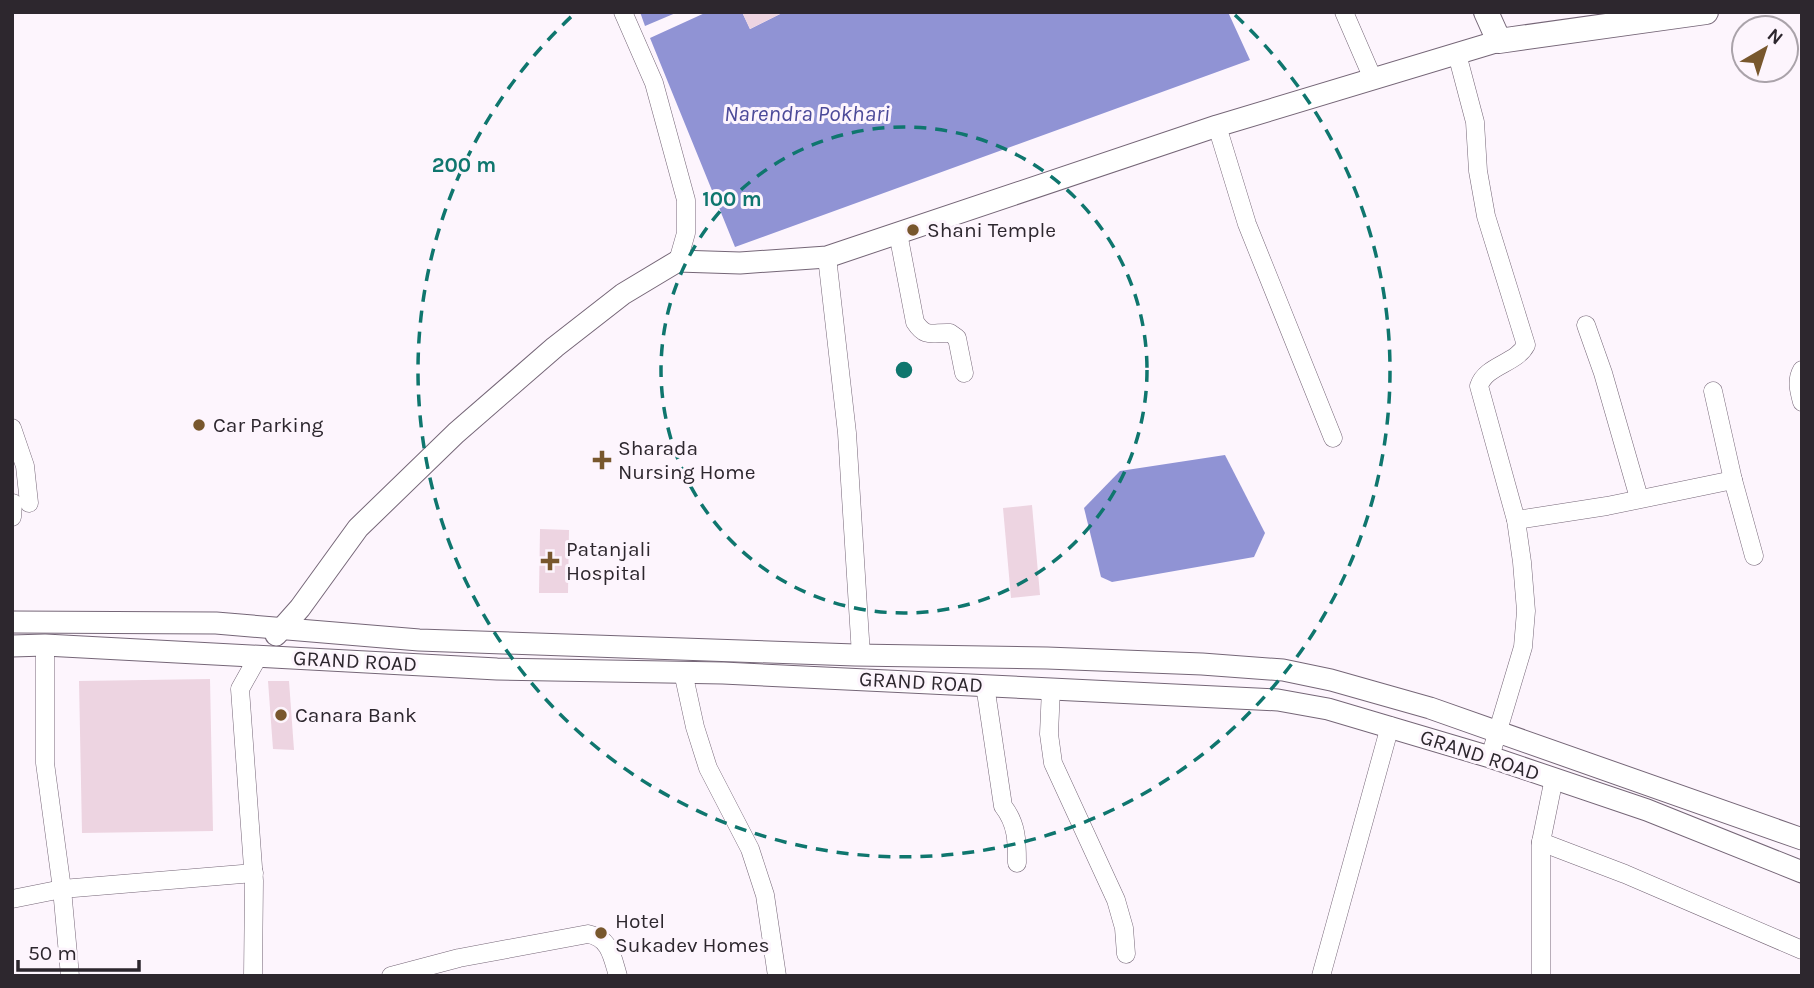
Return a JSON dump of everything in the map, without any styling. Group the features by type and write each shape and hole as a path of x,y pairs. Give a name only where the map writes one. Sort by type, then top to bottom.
{"highway":[{"path":"1486,12 1499,41 1706,12"}],"main road":[{"path":"259,655 300,608 358,528 456,433 565,339 623,294 678,261 740,264 827,257 1217,126 1499,41"},
{"name":"GRAND ROAD","path":"12,622 216,623 419,640 861,655 1047,658 1283,670 1331,680 1430,708 1802,839"},
{"name":"GRAND ROAD","path":"12,646 45,645 259,655 497,669 683,672 1278,700 1328,709 1490,757 1647,810 1802,872"}],"street":[{"path":"624,12 654,83 686,200 686,233 678,261"},
{"path":"1344,12 1373,79"},
{"path":"1457,54 1475,122 1478,171 1486,216 1526,345 1518,354 1486,375 1479,386 1516,520 1526,611 1523,647 1490,757"},
{"path":"1217,126 1247,224 1333,438"},
{"path":"898,233 915,321 921,331 931,335 950,333 957,338 964,373"},
{"path":"827,257 847,433 861,655"},
{"path":"1586,325 1604,373 1639,498"},
{"path":"1802,370 1798,389 1802,401"},
{"path":"1713,391 1754,556"},
{"path":"12,428 25,466 18,508"},
{"path":"1516,520 1570,513 1733,480"},
{"path":"45,645 45,763 62,889 70,976"},
{"path":"253,976 254,873 240,689 259,655"},
{"path":"683,672 695,727 708,768 750,849 765,895 777,976"},
{"path":"985,685 1003,806 1016,829 1017,863"},
{"path":"1051,688 1049,734 1054,763 1116,900 1124,928 1126,954"},
{"path":"1321,976 1390,726"},
{"path":"1541,976 1541,842 1553,778"},
{"path":"1541,842 1625,874 1802,950"},
{"path":"12,899 62,889 254,873"},
{"path":"391,976 459,958 588,934 598,936 606,942 618,976"}],"water":[{"path":"640,12 678,12 645,26"},
{"name":"Narendra Pokhari","path":"707,12 742,12 750,29 784,12 1228,12 1250,60 735,247 650,38"},
{"path":"1225,455 1265,533 1254,557 1112,582 1101,577 1084,508 1120,471"}],"building":[{"path":"742,12 784,12 750,29"},
{"path":"1032,505 1040,595 1011,598 1003,508"},
{"path":"540,529 569,530 568,593 539,593"},
{"path":"210,679 213,831 82,833 79,681"},
{"name":"Canara Bank","path":"268,681 289,681 294,750 273,749"}],"place":[{"name":"Shani Temple","path":"913,230"},
{"name":"Car Parking","path":"199,425"},
{"name":"Sharada Nursing Home","path":"602,460"},
{"name":"Patanjali Hospital","path":"550,561"},
{"name":"Canara Bank","path":"281,715"},
{"name":"Hotel Sukadev Homes","path":"601,933"}]}
